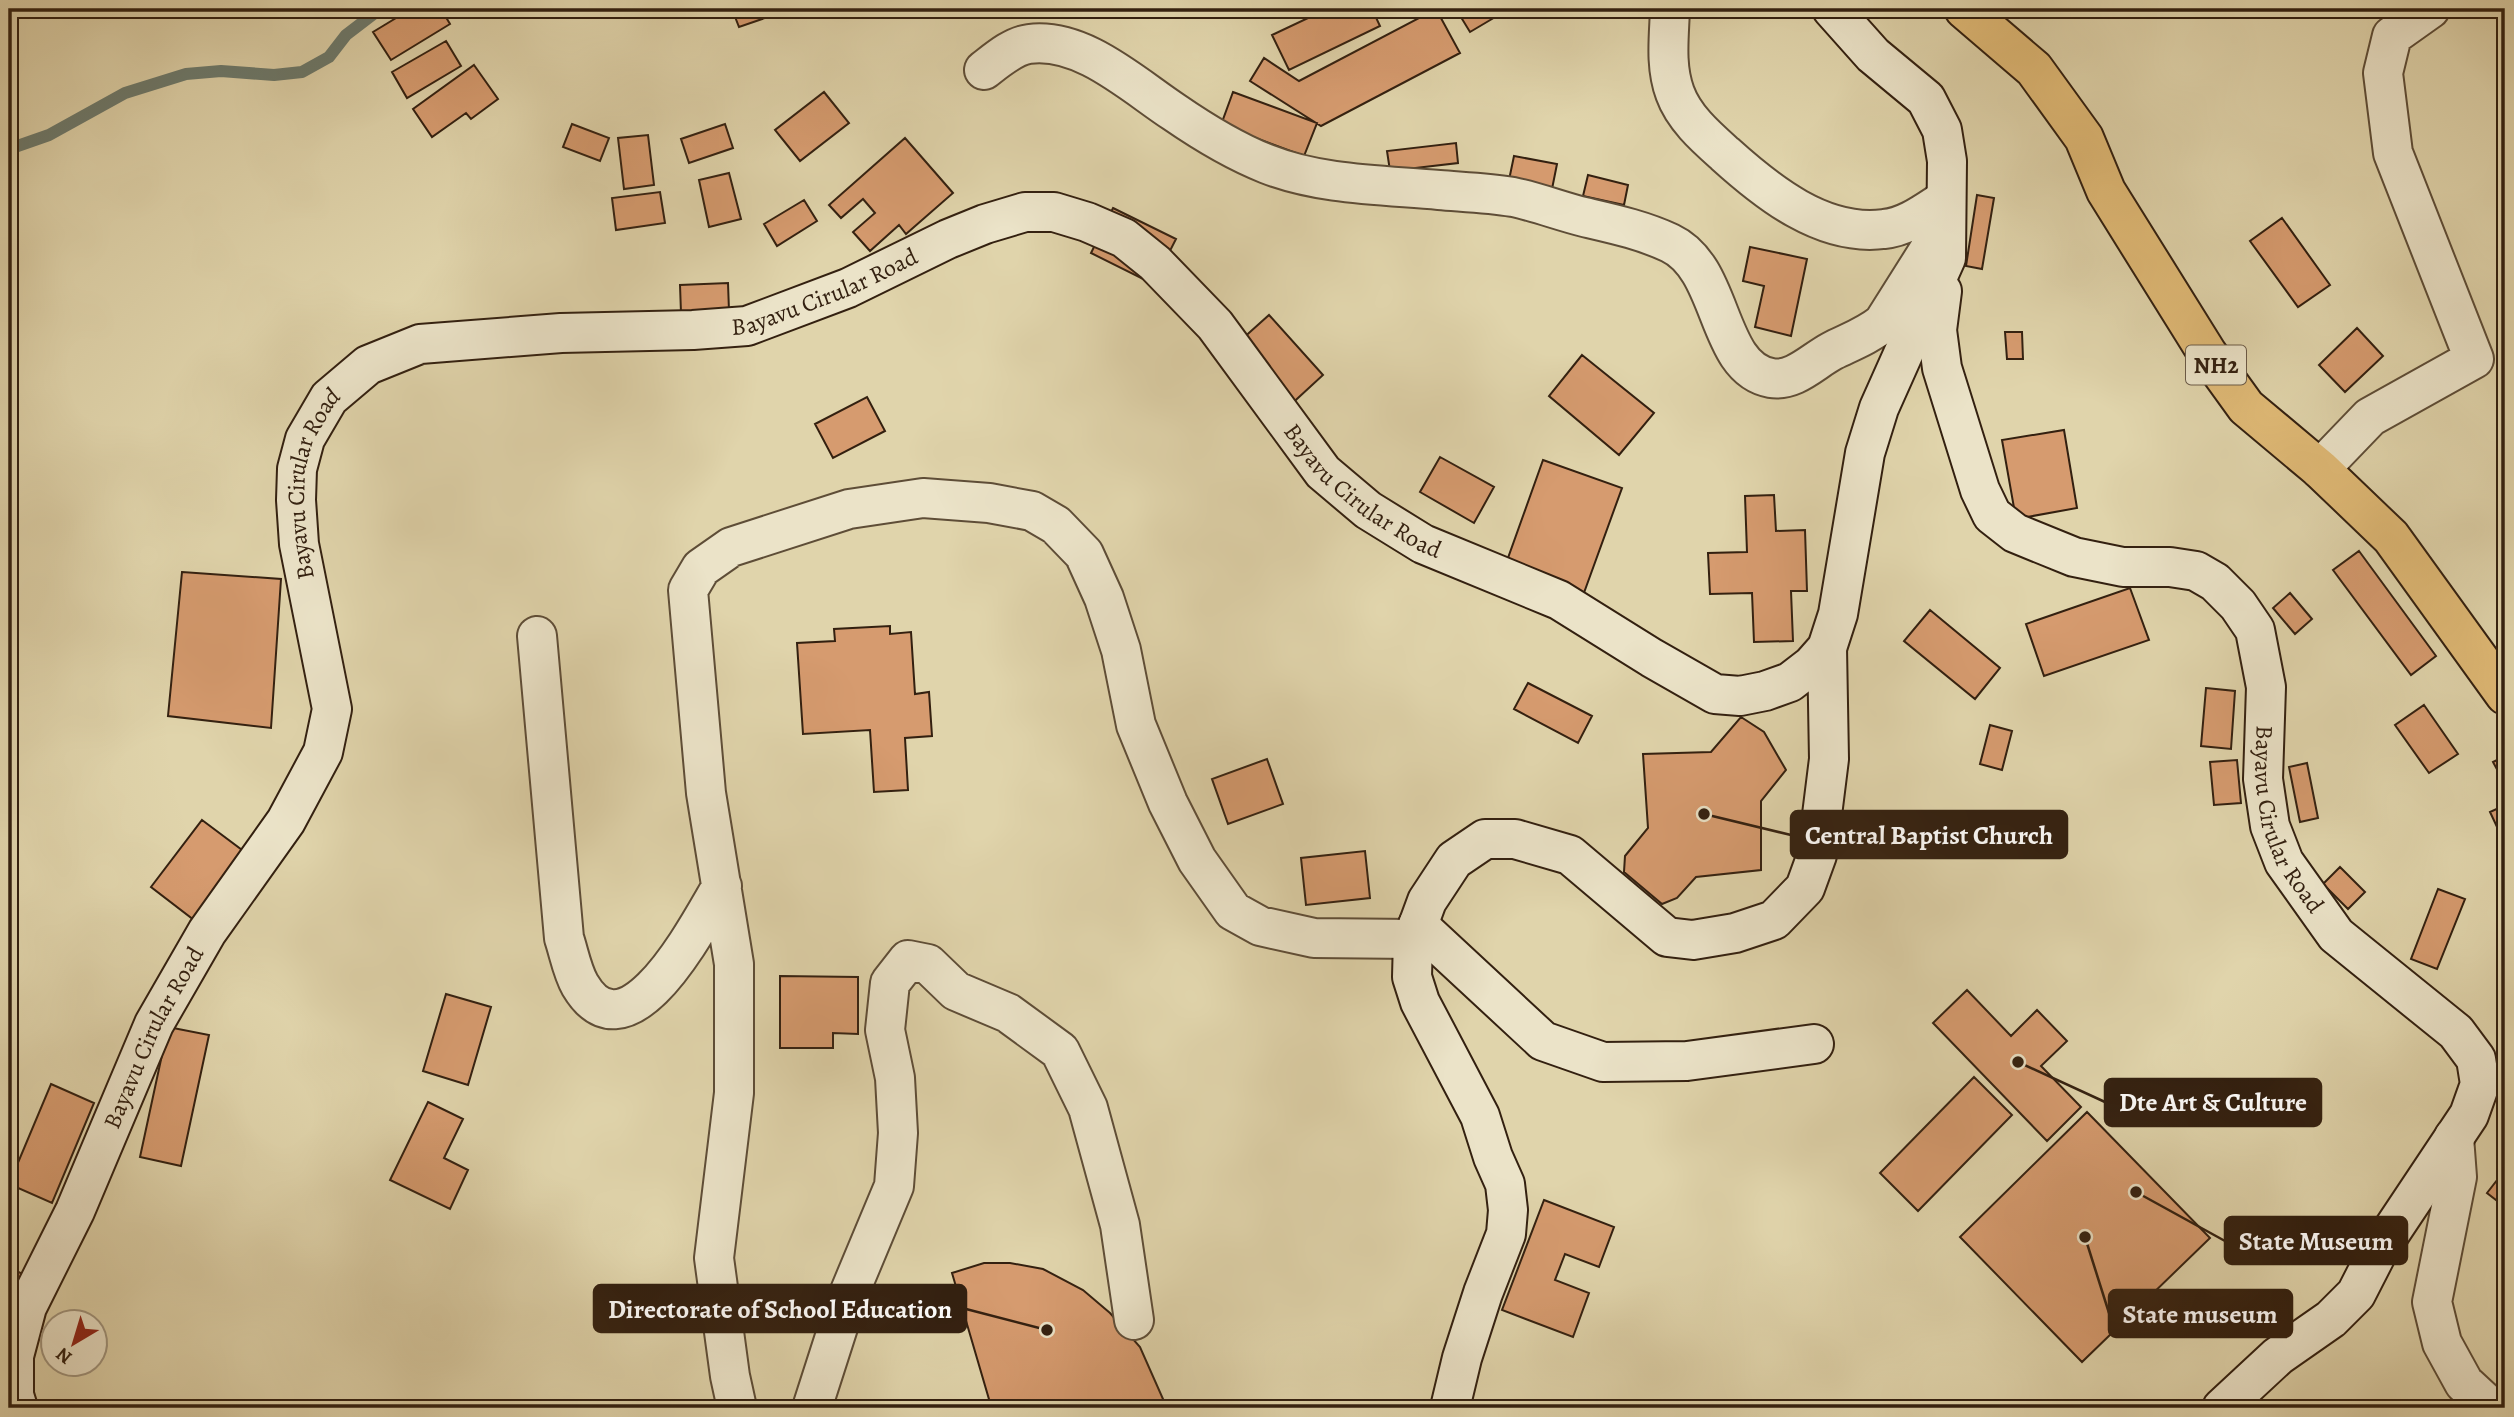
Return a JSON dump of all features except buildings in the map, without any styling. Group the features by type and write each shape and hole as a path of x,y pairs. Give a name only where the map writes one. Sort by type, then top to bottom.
{"highway":[{"name":"NH2","path":"1964,9 2034,69 2084,138 2106,191 2207,353 2246,407 2320,469 2391,537 2505,695"}],"street":[{"path":"984,70 1003,55 1026,44 1045,43 1089,55 1210,136 1265,163 1299,175 1343,182 1513,197 1642,231 1674,245 1693,262 1709,285 1731,344 1743,363 1771,378 1788,376 1808,368 1830,352 1872,332 1883,323 1946,227 1913,220 1885,229 1858,229 1824,221 1760,185 1690,120 1676,97 1669,74 1670,9"},
{"name":"Bayavu Cirular Road","path":"1832,9 1873,55 1926,99 1942,130 1947,161 1946,227 1937,330 1942,368 1980,490 1992,515 2015,533 2074,556 2123,567 2170,567 2196,571 2215,582 2238,605 2255,630 2266,687 2263,779 2270,826 2284,862 2336,935 2456,1032 2476,1059 2480,1084 2469,1115 2377,1253 2356,1294 2331,1320 2278,1356 2222,1408"},
{"path":"2320,469 2370,417 2474,359 2393,153 2383,73 2392,36 2430,9"},
{"name":"Bayavu Cirular Road","path":"18,1408 14,1395 14,1356 27,1307 75,1211 154,1024 207,932 286,821 323,752 332,709 299,544 297,469 305,439 329,398 368,365 420,344 561,333 747,326 848,288 985,224 1025,212 1054,212 1087,222 1124,238 1155,263 1215,325 1323,472 1368,510 1423,544 1559,600 1715,694 1740,696 1790,682 1826,648 1838,614 1865,453 1946,227"},
{"path":"737,1408 714,1258 734,1093 734,964 706,793 688,614 688,590 701,568 731,547 804,526 849,509 923,498 989,503 1032,511 1056,526 1084,554 1104,598 1121,650 1136,725 1168,803 1197,860 1233,911 1261,926 1314,938 1416,932 1543,1041 1603,1062 1687,1061 1814,1044"},
{"path":"537,636 564,938 579,983 592,1001 612,1010 633,1006 650,992 679,955 722,887"},
{"path":"1450,1408 1462,1358 1506,1234 1508,1210 1505,1184 1480,1116 1420,1002 1412,977 1416,932 1427,901 1454,860 1485,839 1515,839 1570,855 1667,937 1693,940 1735,933 1774,920 1805,888 1817,855 1829,759 1826,648"},
{"path":"812,1408 848,1296 894,1186 898,1133 895,1078 885,1030 890,983 908,960 928,964 956,990 1008,1013 1060,1051 1088,1108 1120,1225 1134,1320"},
{"path":"2454,1137 2457,1177 2432,1302 2442,1343 2464,1383 2491,1408"}],"waterway":[{"path":"9,149 49,135 125,93 186,74 221,71 274,75 302,72 329,57 346,35 380,9"}],"place":[{"name":"Central Baptist Church","path":"1704,814"},
{"name":"Dte Art & Culture","path":"2018,1062"},
{"name":"State Museum","path":"2136,1192"},
{"name":"State museum","path":"2085,1237"},
{"name":"Directorate of School Education","path":"1047,1330"}]}
